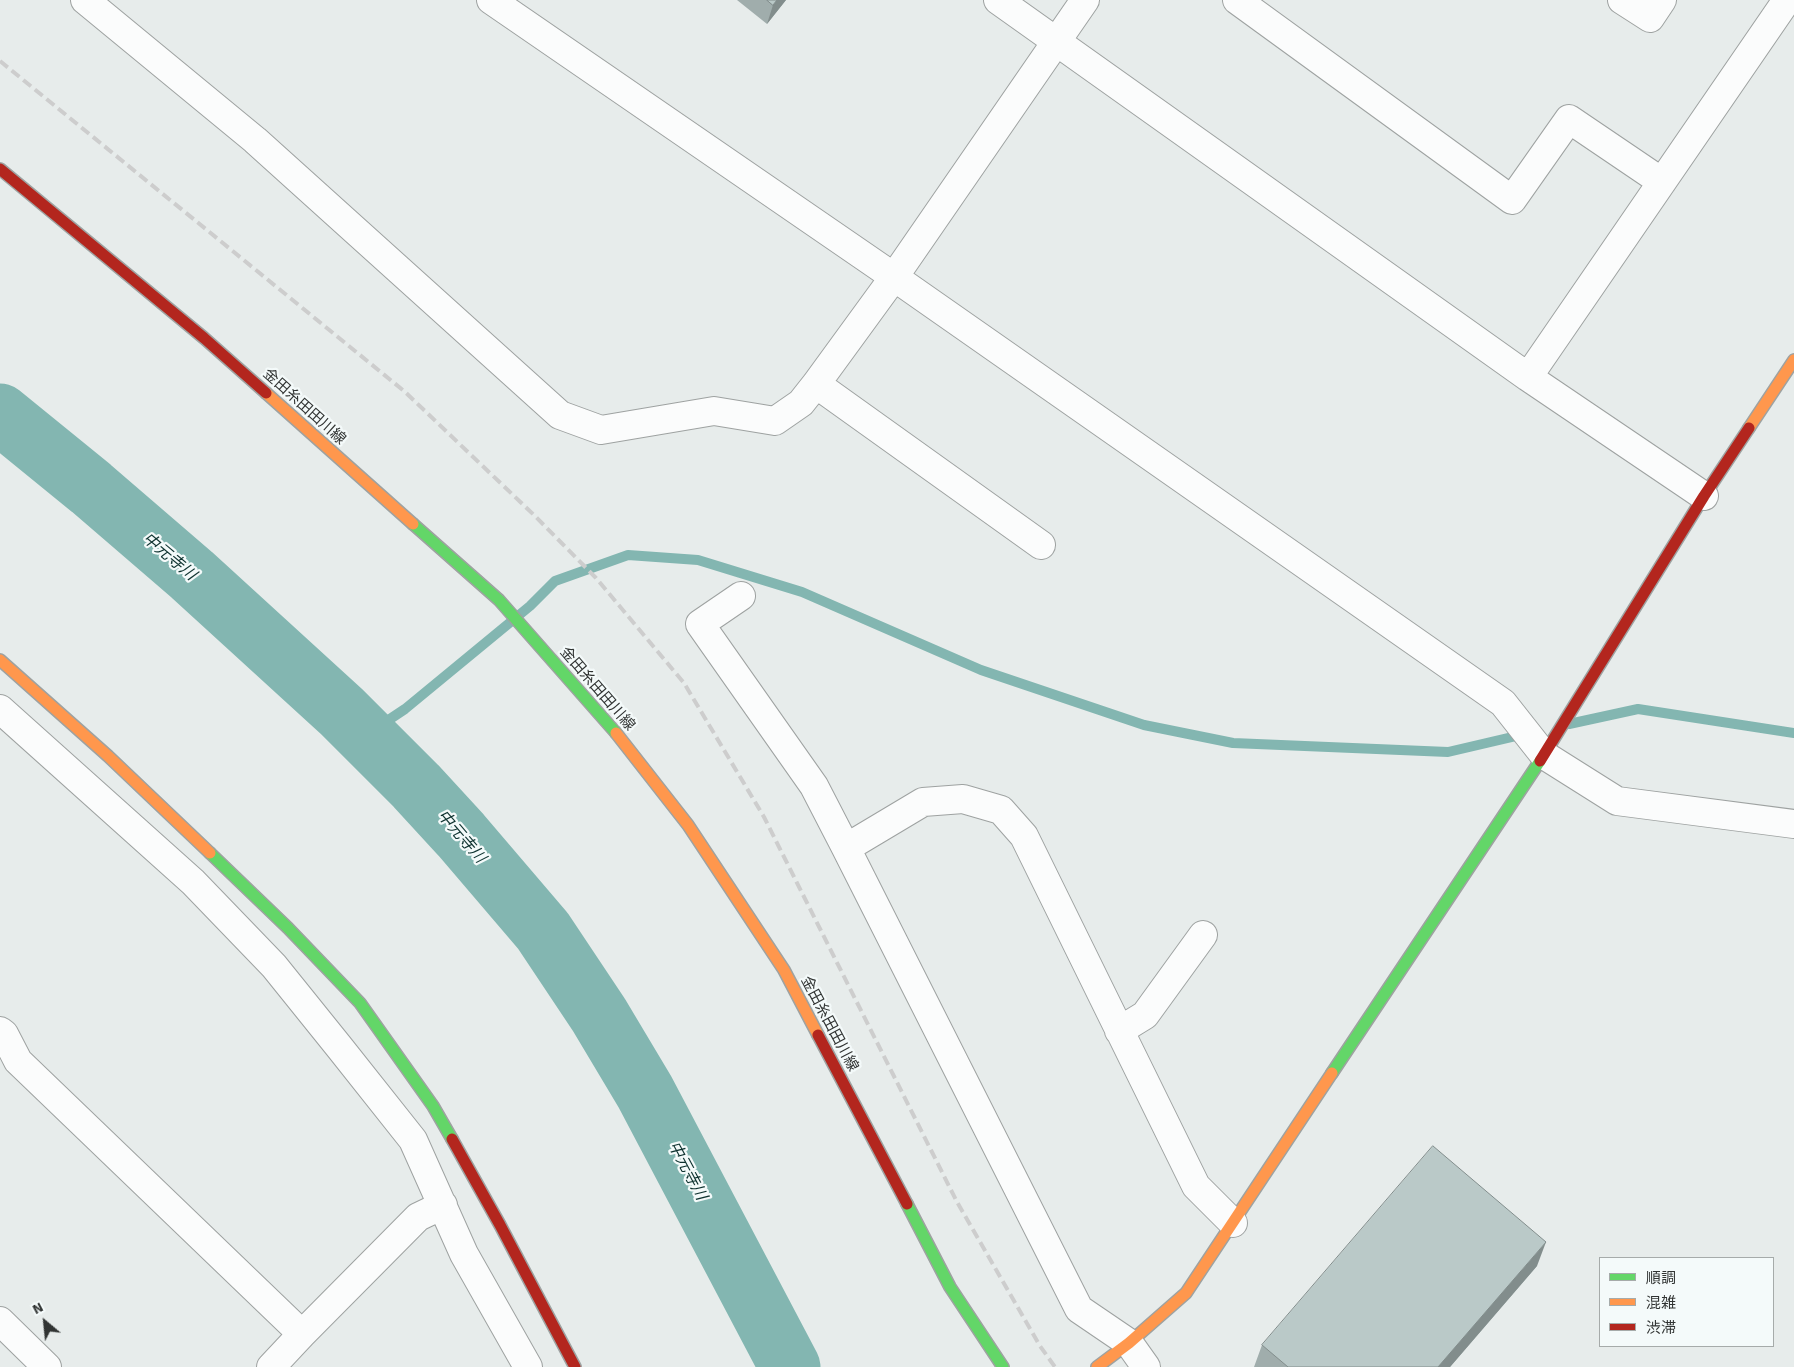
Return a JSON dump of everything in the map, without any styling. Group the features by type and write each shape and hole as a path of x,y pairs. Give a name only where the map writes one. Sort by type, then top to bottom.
{"street":[{"path":"85,0 254,140 560,416 601,430 714,411 775,421 801,403 894,277 1085,0"},
{"path":"491,0 894,277 1503,702 1544,755 1617,801 1794,824"},
{"path":"998,0 1528,377 1704,496"},
{"path":"1238,0 1512,200 1569,120 1662,182"},
{"path":"1622,0 1650,18 1662,0"},
{"path":"1528,377 1662,182 1775,4"},
{"name":"金田糸田田川線","path":"0,169 204,338 499,600 616,733 688,825 784,970 950,1287 1002,1367"},
{"path":"1097,1367 1129,1343 1186,1293 1544,755 1704,496 1794,360"},
{"path":"816,384 1042,544"},
{"path":"741,596 700,624 814,786 1079,1309 1129,1343 1146,1367"},
{"path":"0,660 108,756 288,928 360,1003 433,1106 500,1225 575,1367"},
{"path":"0,709 193,882 274,966 413,1140 464,1254 528,1367"},
{"path":"846,848 923,802 963,799 1001,810 1024,836 1196,1186 1233,1223"},
{"path":"1119,1031 1145,1015 1203,935"},
{"path":"0,1031 18,1061 302,1334"},
{"path":"271,1367 418,1217 443,1205"},
{"path":"0,1322 47,1367"}],"building":[{"path":"767,0 777,0 773,5"},
{"path":"1433,1146 1546,1242 1438,1367 1288,1367 1262,1345"}],"waterway":[{"name":"中元寺川","path":"0,414 91,488 192,575 342,712 416,786 461,835 543,931 599,1015 645,1092 790,1367"},
{"path":"366,735 405,709 530,606 555,581 628,555 698,560 802,592 981,670 1144,725 1233,743 1448,752 1525,734"},
{"path":"1569,724 1638,709 1794,733"}],"railway":[{"path":"0,61 404,391 534,515 596,578 684,683 764,817 957,1202 1040,1346 1055,1367"}],"traffic: fast":[{"path":"413,524 499,600 616,733"},
{"path":"1332,1073 1540,761"},
{"path":"210,853 288,928 360,1003 433,1106 452,1139"},
{"path":"907,1204 950,1287 1003,1367"}],"traffic: slow":[{"path":"1749,428 1794,360"},
{"path":"266,393 413,524"},
{"path":"0,660 108,756 210,853"},
{"path":"616,733 688,825 784,970 818,1035"},
{"path":"1097,1367 1129,1343 1186,1293 1332,1073"}],"traffic: jam":[{"path":"0,169 204,338 266,393"},
{"path":"1540,761 1704,496 1749,428"},
{"path":"818,1035 907,1204"},
{"path":"452,1139 575,1367"}]}
